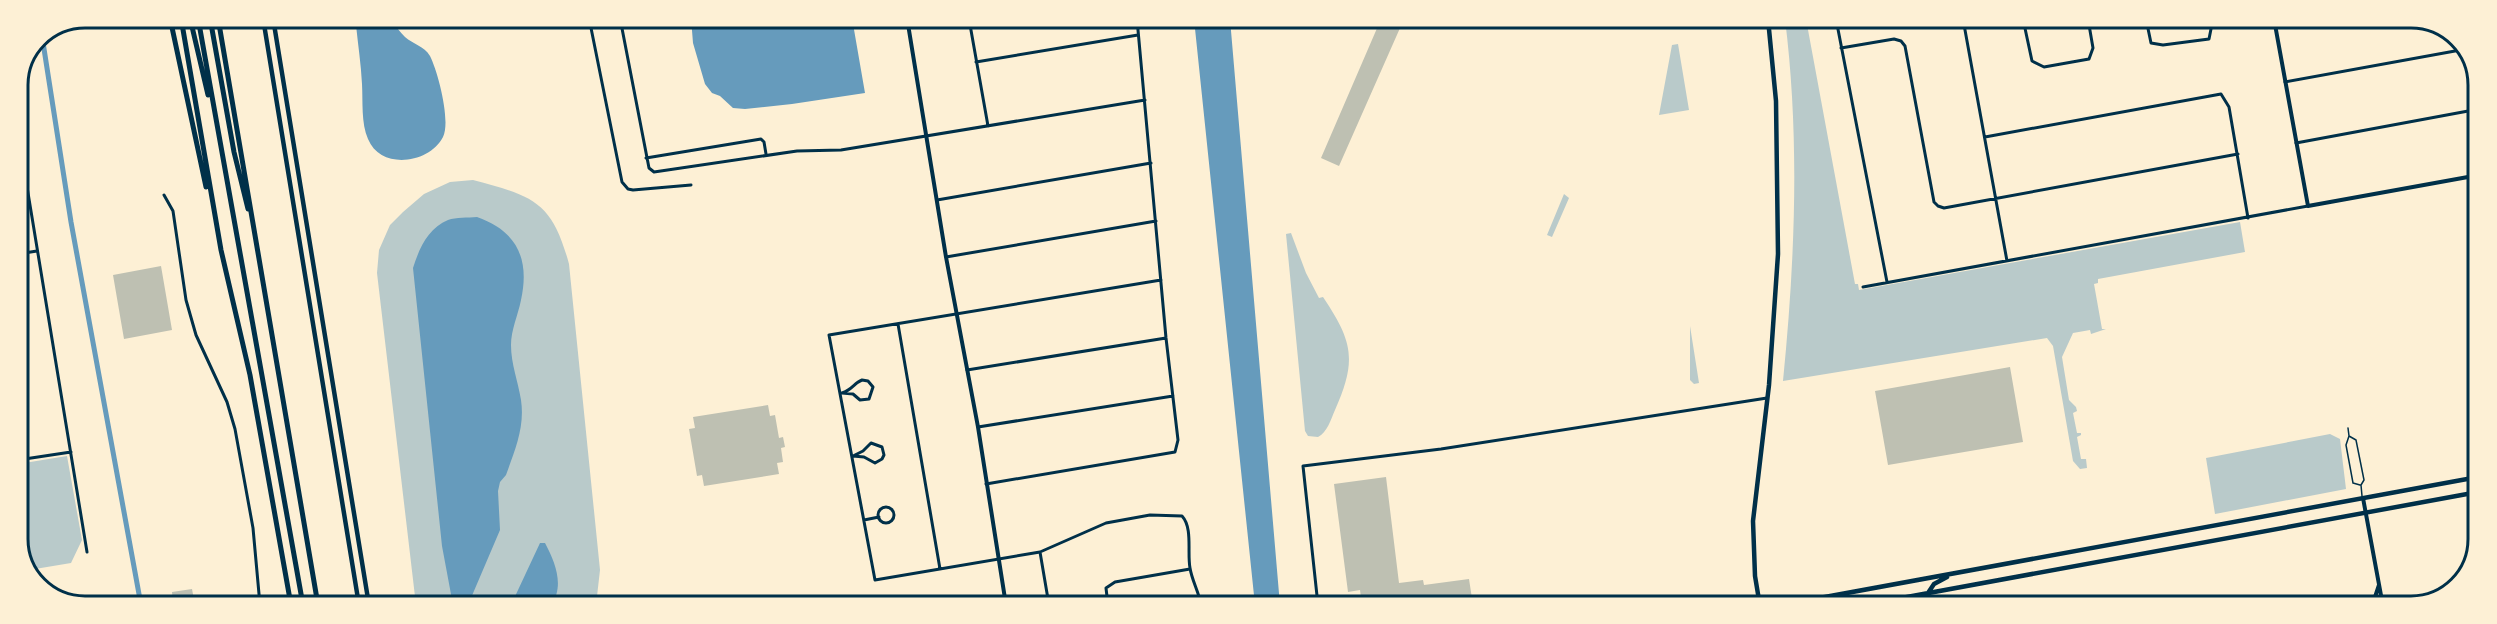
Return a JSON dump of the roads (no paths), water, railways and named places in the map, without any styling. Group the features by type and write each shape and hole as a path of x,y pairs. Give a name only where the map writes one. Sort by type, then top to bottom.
{"highway":[{"path":"172,28 250,375 289,596"},
{"path":"183,28 221,250"},
{"path":"192,28 205,89 213,110"},
{"path":"200,28 301,596"},
{"path":"212,28 234,152 259,252"},
{"path":"220,28 316,596"}],"main road":[{"path":"265,28 358,596"},
{"path":"275,28 368,596"},
{"path":"1758,596 1755,576 1753,521 1767,398 1779,254 1776,101 1769,28"},
{"path":"309,301 316,305 322,317"},
{"path":"1831,596 2468,479"},
{"path":"1912,596 2468,494"},
{"path":"1928,593 1934,584 1952,574"}],"street":[{"path":"591,28 622,182 628,189 633,190 691,185"},
{"path":"622,28 646,158 649,168 654,172 797,151 841,150 1145,100"},
{"path":"909,28 946,257 978,427 1004,596"},
{"path":"971,28 988,127"},
{"path":"986,484 1175,452 1178,440 1166,338 1138,28"},
{"path":"1838,28 1887,282"},
{"path":"1965,28 2007,261"},
{"path":"2025,28 2032,62 2043,67 2089,59 2093,48 2090,28"},
{"path":"2148,28 2151,43 2163,45 2209,39 2212,28"},
{"path":"2276,28 2308,206"},
{"path":"976,62 1138,35"},
{"path":"1841,48 1894,39 1901,40 1905,46 1934,202 1944,208 2238,154"},
{"path":"2285,82 2456,51"},
{"path":"1985,137 2221,94 2229,107 2248,218"},
{"path":"2296,143 2468,111"},
{"path":"646,158 761,139 764,142 766,155"},
{"path":"937,200 1151,163"},
{"path":"1863,287 2468,177"},
{"path":"28,192 87,552"},
{"path":"164,195 173,211 186,300 196,335 227,402 235,429 253,528 259,596"},
{"path":"946,257 1156,221"},
{"path":"28,252 38,250"},
{"path":"1161,279 829,335 842,393 875,580 1040,552 1106,523 1150,515 1182,516 1187,523 1190,569 1199,596"},
{"path":"898,324 940,569"},
{"path":"967,370 1166,338"},
{"path":"862,380 868,381 873,387 871,397 864,400 853,394 842,393 851,390 857,382 862,380"},
{"path":"978,427 1173,396"},
{"path":"1317,596 1303,466 1441,449 1767,398"},
{"path":"872,443 882,447 884,455 875,463 864,457 853,456 872,443"},
{"path":"29,458 71,452"},
{"path":"2363,498 2381,596"},
{"path":"882,508 889,508 894,512 894,518 889,523 881,522 879,517 882,508"},
{"path":"864,520 879,517"},
{"path":"1040,552 1047,596"},
{"path":"1106,596 1106,588 1115,582 1190,569"},
{"path":"2375,596 2379,584"}],"lane":[{"path":"2348,428 2349,435 2346,445 2353,483 2361,485"},
{"path":"2349,435 2356,440 2364,480 2361,485 2363,498"}],"water":[{"path":"356,28 397,28 405,37 425,50 437,73 445,109 445,130 437,146 428,153 406,160 383,156 374,149 368,139 363,119 362,77"},
{"path":"692,28 854,28 865,93 792,104 745,109 733,108 720,96 712,93 705,84 693,43"},
{"path":"1195,28 1231,28 1279,596 1254,596"},
{"path":"477,217 502,230 517,248 524,272 520,306 511,345 521,400 522,420 516,447 498,491 500,530 472,596 451,596 442,546 413,268 421,247 435,228 451,219"},
{"path":"540,543 545,543 557,574 556,596 515,596"}],"waterway":[{"path":"44,47 71,222 139,596"}]}
